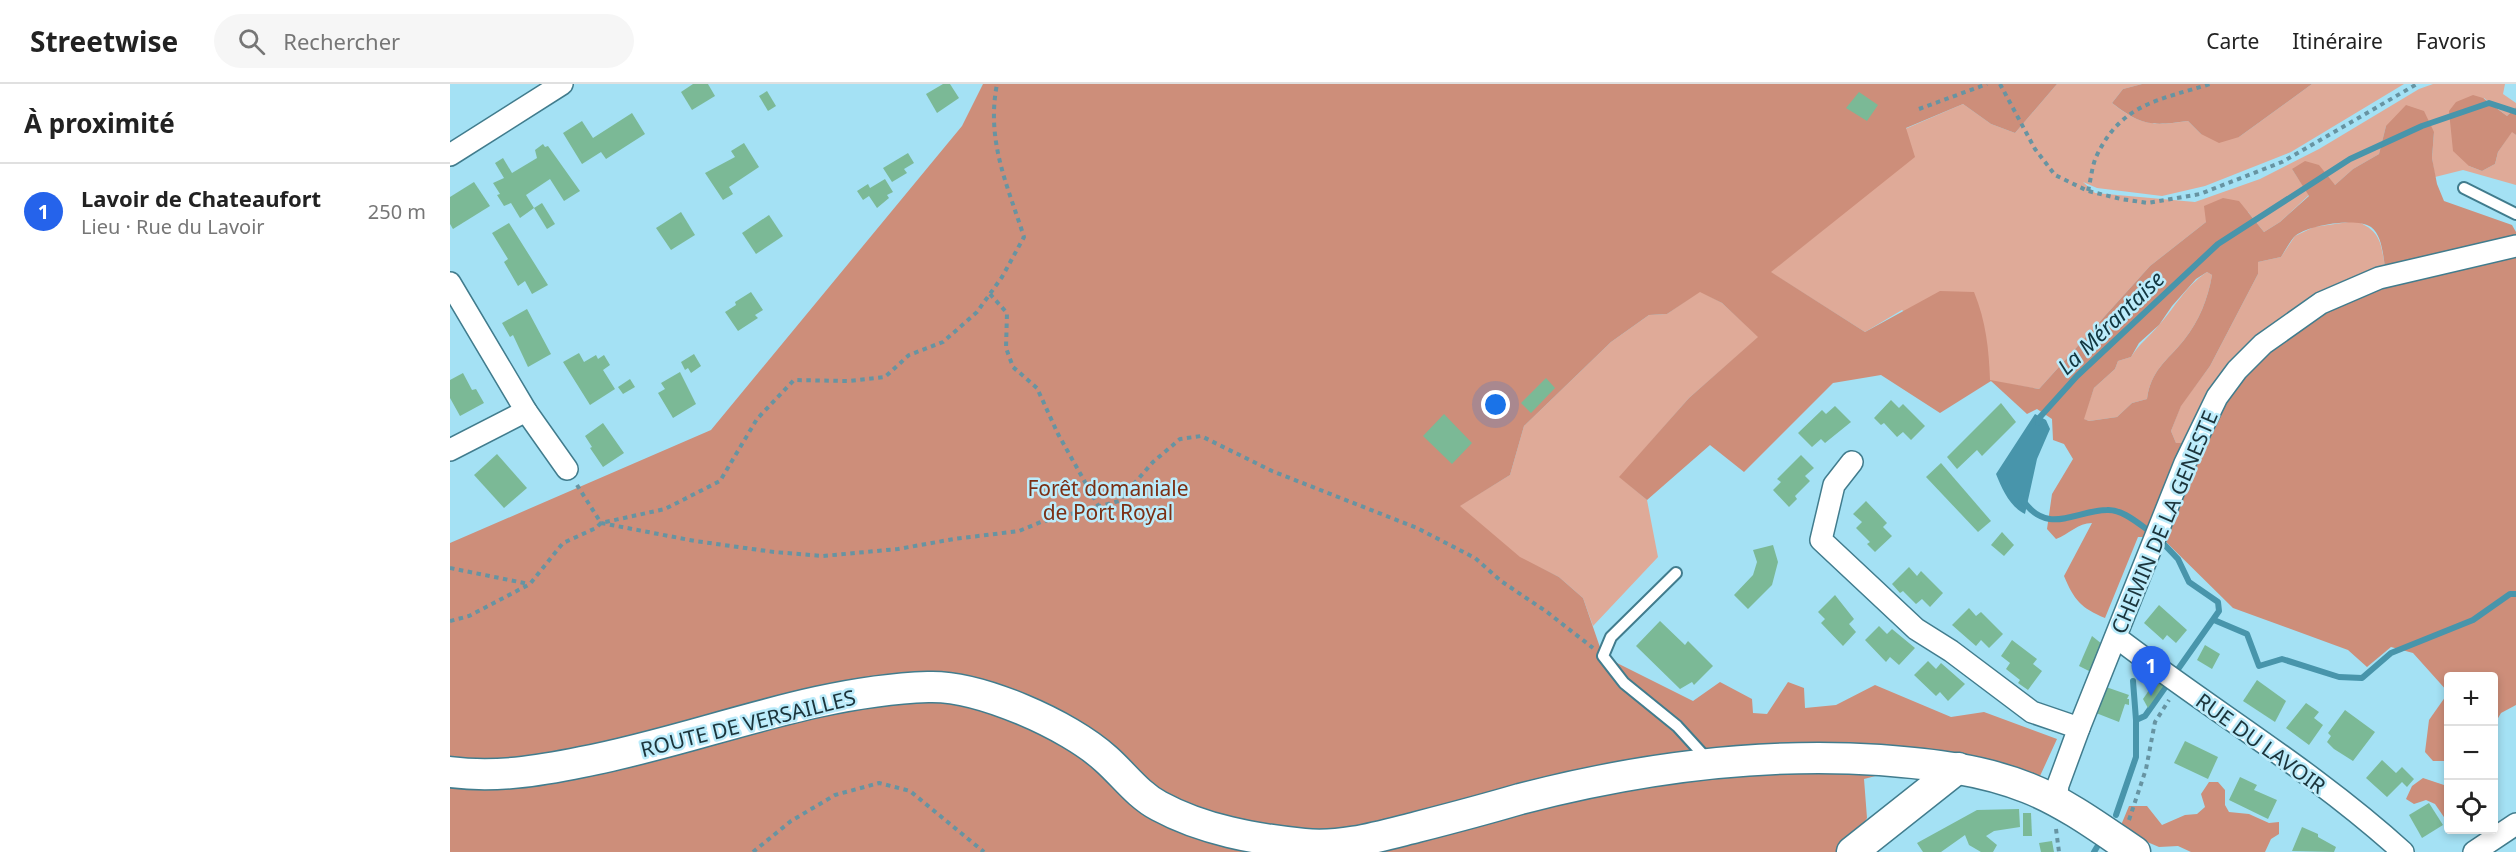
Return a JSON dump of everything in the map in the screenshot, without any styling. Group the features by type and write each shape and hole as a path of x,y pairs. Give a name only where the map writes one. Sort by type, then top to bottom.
{"main road":[{"name":"ROUTE DE VERSAILLES","path":"450,772 527,773 617,756 820,700 933,687 977,693 1027,712 1071,733 1104,756 1132,786 1157,805 1209,826 1264,840 1312,845 1366,840 1610,777 1710,763 1766,759 1852,759 1958,768 2028,788 2056,801 2134,852"},
{"path":"1852,852 1958,768"}],"street":[{"path":"450,155 562,84"},
{"name":"CHEMIN DE LA GENESTE","path":"2056,801 2058,785 2079,728 2185,463 2217,397 2237,370 2263,344 2321,303 2379,278 2516,246"},
{"path":"450,283 526,411 567,469"},
{"path":"450,450 526,411"},
{"path":"1852,462 1834,485 1821,540 1916,629 1951,651 2032,712 2079,728"},
{"name":"RUE DU LAVOIR","path":"2116,637 2315,780 2403,852"},
{"path":"2474,852 2516,824"}],"lane":[{"path":"2464,188 2516,214"},
{"path":"1676,573 1611,637 1603,656 1624,683 1677,726 1710,763"}],"path":[{"path":"450,621 468,616 530,584 563,543 596,528 601,523 665,509 720,481 757,418 794,380 849,381 885,377 909,355 943,342 977,312 1002,277 1024,237 995,150 992,107 997,84"},
{"path":"1919,109 1987,84"},
{"path":"2000,84 2035,149 2055,175 2088,190 2121,199 2148,203 2200,194 2282,162 2417,84"},
{"path":"2088,190 2096,156 2113,129 2137,107 2210,84"},
{"path":"990,294 1007,314 1006,348 1013,367 1036,388 1058,434 1099,507"},
{"path":"567,469 601,523 695,541 823,556 898,549 1018,531 1041,522 1119,501 1153,462 1180,439 1201,436 1272,471 1417,528 1475,558 1501,581 1547,612 1603,656"},
{"path":"450,568 530,584"},
{"path":"2130,817 2146,769 2156,722 2172,679"},
{"path":"753,852 791,821 836,795 879,783 910,791 984,852"}],"shaded area":[{"path":"2057,84 2142,84 2123,89 2112,103 2140,120 2156,124 2188,121 2201,134 2239,137 2312,84 2404,84 2291,152 2205,186 2162,196 2097,188 2083,182 2095,193 2195,202 2260,179 2319,149 2419,89 2433,84 2505,84 2503,94 2516,103 2516,107 2507,116 2484,98 2469,166 2482,171 2495,164 2498,152 2512,131 2516,135 2516,185 2463,170 2435,177 2432,158 2434,132 2386,126 2379,154 2353,169 2335,185 2292,169 2309,195 2280,222 2264,232 2248,212 2206,222 2150,266 2039,389 1990,381 1902,310 1865,332 1770,272 1829,225 1905,129 1963,104 1991,124 2015,133"},
{"path":"2356,221 2371,229 2375,234 2385,267 2187,443 2176,443 2171,431 2181,405 2210,366 2258,274 2258,262 2281,257 2295,236 2314,227"},
{"path":"2207,272 2212,275 2208,293 2198,317 2184,340 2156,373 2147,399 2132,403 2117,417 2089,421 2083,419 2094,388 2115,369 2118,361 2131,357 2186,291"},
{"path":"1700,291 1722,303 1759,337 1689,398 1620,477 1647,500 1658,557 1593,626 1583,598 1559,577 1520,558 1459,506 1510,475 1524,426 1611,342 1649,315 1667,314"}],"green space":[{"name":"Forêt domaniale de Port Royal","path":"983,84 2057,84 2015,133 1991,124 1963,104 1906,128 1915,157 1771,272 1865,332 1940,291 1974,292 1986,336 1990,380 2039,389 2150,266 2206,222 2204,206 2223,198 2239,201 2264,232 2280,222 2309,196 2292,169 2305,161 2319,165 2335,185 2353,169 2379,154 2386,126 2406,105 2424,111 2434,132 2432,158 2437,184 2444,201 2512,225 2516,232 2516,239 2385,267 2378,235 2371,227 2355,223 2332,224 2300,233 2294,237 2281,257 2258,262 2258,274 2210,366 2181,406 2171,431 2176,443 2187,443 2147,537 2138,537 2105,618 2090,611 2079,602 2064,576 2092,523 2078,527 2056,539 2047,529 2052,494 2073,459 2064,444 2053,440 2052,419 2037,409 2027,414 1991,381 1940,413 1881,375 1833,383 1744,472 1710,445 1647,500 1619,477 1689,398 1758,337 1722,303 1700,292 1667,314 1649,315 1611,342 1524,426 1510,475 1460,506 1520,557 1559,577 1583,598 1603,656 1693,701 1720,682 1752,699 1753,713 1767,714 1788,682 1804,688 1805,708 1836,705 1875,685 1951,717 1984,712 2057,739 2040,776 1960,754 1864,779 1867,818 1847,848 1841,852 450,852 450,543 711,430 962,126","holes":["2207,272 2212,275 2208,293 2198,317 2184,340 2156,373 2147,399 2132,403 2117,417 2089,421 2084,419 2094,388 2115,369 2118,361 2131,357 2139,343 2159,325 2196,279"]},
{"path":"2142,84 2312,84 2239,137 2219,143 2201,134 2188,121 2165,124 2147,122 2131,116 2112,103 2123,89"},
{"path":"2473,95 2483,98 2507,116 2516,107 2516,135 2512,132 2498,152 2495,164 2482,171 2469,166 2453,151 2449,111 2456,102"},
{"path":"2516,250 2516,705 2501,713 2498,718 2498,672 2444,672 2444,688 2413,653 2391,647 2367,667 2348,650 2233,608 2162,538 2218,404 2275,339 2359,291"},
{"path":"2444,699 2444,761 2433,761 2425,752 2429,720"},
{"path":"2423,778 2444,785 2444,817 2435,804 2426,800 2414,804 2406,799 2412,786"},
{"path":"2209,782 2218,782 2225,790 2225,805 2229,812 2249,814 2269,823 2279,822 2279,834 2271,839 2265,852 2191,852 2178,846 2159,847 2119,830 2129,806 2147,806 2162,825 2185,815 2197,814 2205,807 2201,794"}],"water":[{"path":"2035,414 2046,420 2050,429 2037,459 2025,514 2011,502 1996,474"}],"building":[{"path":"693,84 708,84 715,96 692,110 681,92"},
{"path":"943,84 950,84 959,98 937,113 926,94"},
{"path":"767,91 776,106 768,111 759,96"},
{"path":"1859,92 1878,105 1867,121 1846,108"},
{"path":"632,113 645,134 606,159 601,152 582,164 563,133 582,121 593,138"},
{"path":"744,143 759,167 729,187 733,194 723,200 705,173 735,157 731,151"},
{"path":"543,144 545,147 548,146 580,191 564,201 550,179 526,195 534,208 520,218 511,203 504,206 497,195 500,194 493,183 504,178 495,163 503,158 512,173 537,158 535,150"},
{"path":"908,153 914,163 904,169 907,173 892,182 883,168"},
{"path":"885,179 893,192 887,195 889,198 877,208 869,196 863,200 857,191 868,184 870,188"},
{"path":"474,182 490,206 453,229 450,224 450,197"},
{"path":"542,203 555,224 547,229 534,208"},
{"path":"681,212 695,235 671,250 656,228"},
{"path":"769,215 783,236 756,254 742,233"},
{"path":"509,223 548,285 532,294 525,281 518,286 504,262 508,259 492,233"},
{"path":"751,292 763,310 755,315 758,318 738,331 725,312 736,305 735,302"},
{"path":"527,309 551,354 528,367 513,335 510,337 502,323"},
{"path":"579,353 584,362 596,355 598,359 604,355 610,365 603,370 615,389 590,405 563,362"},
{"path":"694,354 701,366 691,373 688,368 685,370 681,362"},
{"path":"680,372 696,404 673,418 658,393 665,389 661,383"},
{"path":"463,373 472,390 476,389 484,403 460,416 450,398 450,380"},
{"path":"1546,378 1555,388 1531,413 1521,403"},
{"path":"630,379 635,387 623,394 618,387"},
{"path":"1891,400 1899,408 1903,404 1925,426 1911,440 1903,432 1897,437 1884,423 1881,425 1874,418"},
{"path":"2001,403 2016,422 1982,456 1977,450 1957,469 1947,457"},
{"path":"1835,406 1851,422 1825,443 1821,439 1812,447 1798,433 1822,410 1826,414"},
{"path":"1444,414 1472,443 1452,464 1423,436"},
{"path":"603,423 624,453 603,467 585,436"},
{"path":"497,454 527,488 504,508 474,475"},
{"path":"1801,455 1814,468 1805,476 1810,481 1795,496 1797,499 1789,507 1773,490 1781,482 1777,479"},
{"path":"1941,463 1991,521 1978,532 1926,477"},
{"path":"1866,501 1887,523 1883,527 1892,536 1875,552 1867,544 1870,542 1856,528 1862,522 1853,514"},
{"path":"2002,532 2014,545 2004,556 1991,545"},
{"path":"1773,545 1778,562 1772,585 1748,609 1734,595 1753,575 1757,562 1753,550"},
{"path":"1909,567 1917,576 1921,571 1943,593 1930,607 1922,599 1916,604 1892,584"},
{"path":"1835,595 1854,619 1849,624 1856,632 1843,646 1821,623 1825,619 1818,612"},
{"path":"2159,605 2187,630 2176,643 2167,635 2163,640 2144,623"},
{"path":"1969,608 1976,616 1981,612 2003,634 1989,648 1981,640 1976,646 1952,625"},
{"path":"1660,621 1685,645 1688,641 1713,666 1694,685 1692,682 1680,689 1636,646"},
{"path":"1879,626 1887,634 1892,629 1915,648 1899,665 1890,657 1886,662 1865,640"},
{"path":"2092,636 2102,644 2091,672 2079,666"},
{"path":"2012,640 2037,659 2033,664 2042,671 2028,690 2018,683 2020,680 2006,669 2010,663 2001,656"},
{"path":"2205,645 2220,654 2212,669 2197,660"},
{"path":"1928,661 1936,669 1941,663 1965,684 1948,701 1940,692 1936,696 1914,675"},
{"path":"2158,677 2166,682 2148,708 2143,699"},
{"path":"2257,680 2286,701 2275,722 2243,701"},
{"path":"2106,687 2129,695 2127,699 2129,699 2129,705 2125,704 2119,722 2096,713"},
{"path":"2306,703 2319,712 2314,718 2323,725 2309,745 2286,728"},
{"path":"2345,710 2375,732 2353,761 2327,742 2331,736 2328,733"},
{"path":"2185,741 2218,757 2208,779 2174,763"},
{"path":"2382,760 2396,773 2402,767 2414,779 2407,787 2402,782 2387,797 2366,778"},
{"path":"2240,777 2257,785 2254,790 2277,800 2268,819 2229,800"},
{"path":"2429,803 2443,825 2422,838 2409,815"},
{"path":"2019,809 2020,827 1994,831 1986,836 1997,845 1993,852 1981,852 1969,845 1965,835 1941,852 1923,852 1917,843 1977,810"},
{"path":"2023,813 2031,813 2032,836 2023,836"},
{"path":"2302,827 2318,834 2318,837 2336,847 2334,852 2292,851"},
{"path":"2052,841 2054,852 2041,852 2039,843"}],"waterway":[{"name":"La Mérantaise","path":"2038,423 2040,417 2077,376 2218,244 2350,159 2422,126 2489,103 2516,112"},
{"name":"La Mérantaise","path":"2022,499 2041,517 2062,519 2095,511 2113,510 2131,518 2152,533"},
{"name":"La Mérantaise","path":"2116,815 2136,757 2136,720 2145,716 2219,611 2218,602 2189,582 2178,559 2160,540"},
{"name":"La Mérantaise","path":"2214,620 2247,634 2259,666 2282,659 2339,677 2362,678 2391,653 2473,620 2510,594 2516,594"},
{"path":"2133,681 2136,720"},
{"name":"La Mérantaise","path":"2094,852 2097,847"}],"place":[{"name":"Lavoir de Chateaufort","path":"2151,696"}]}
